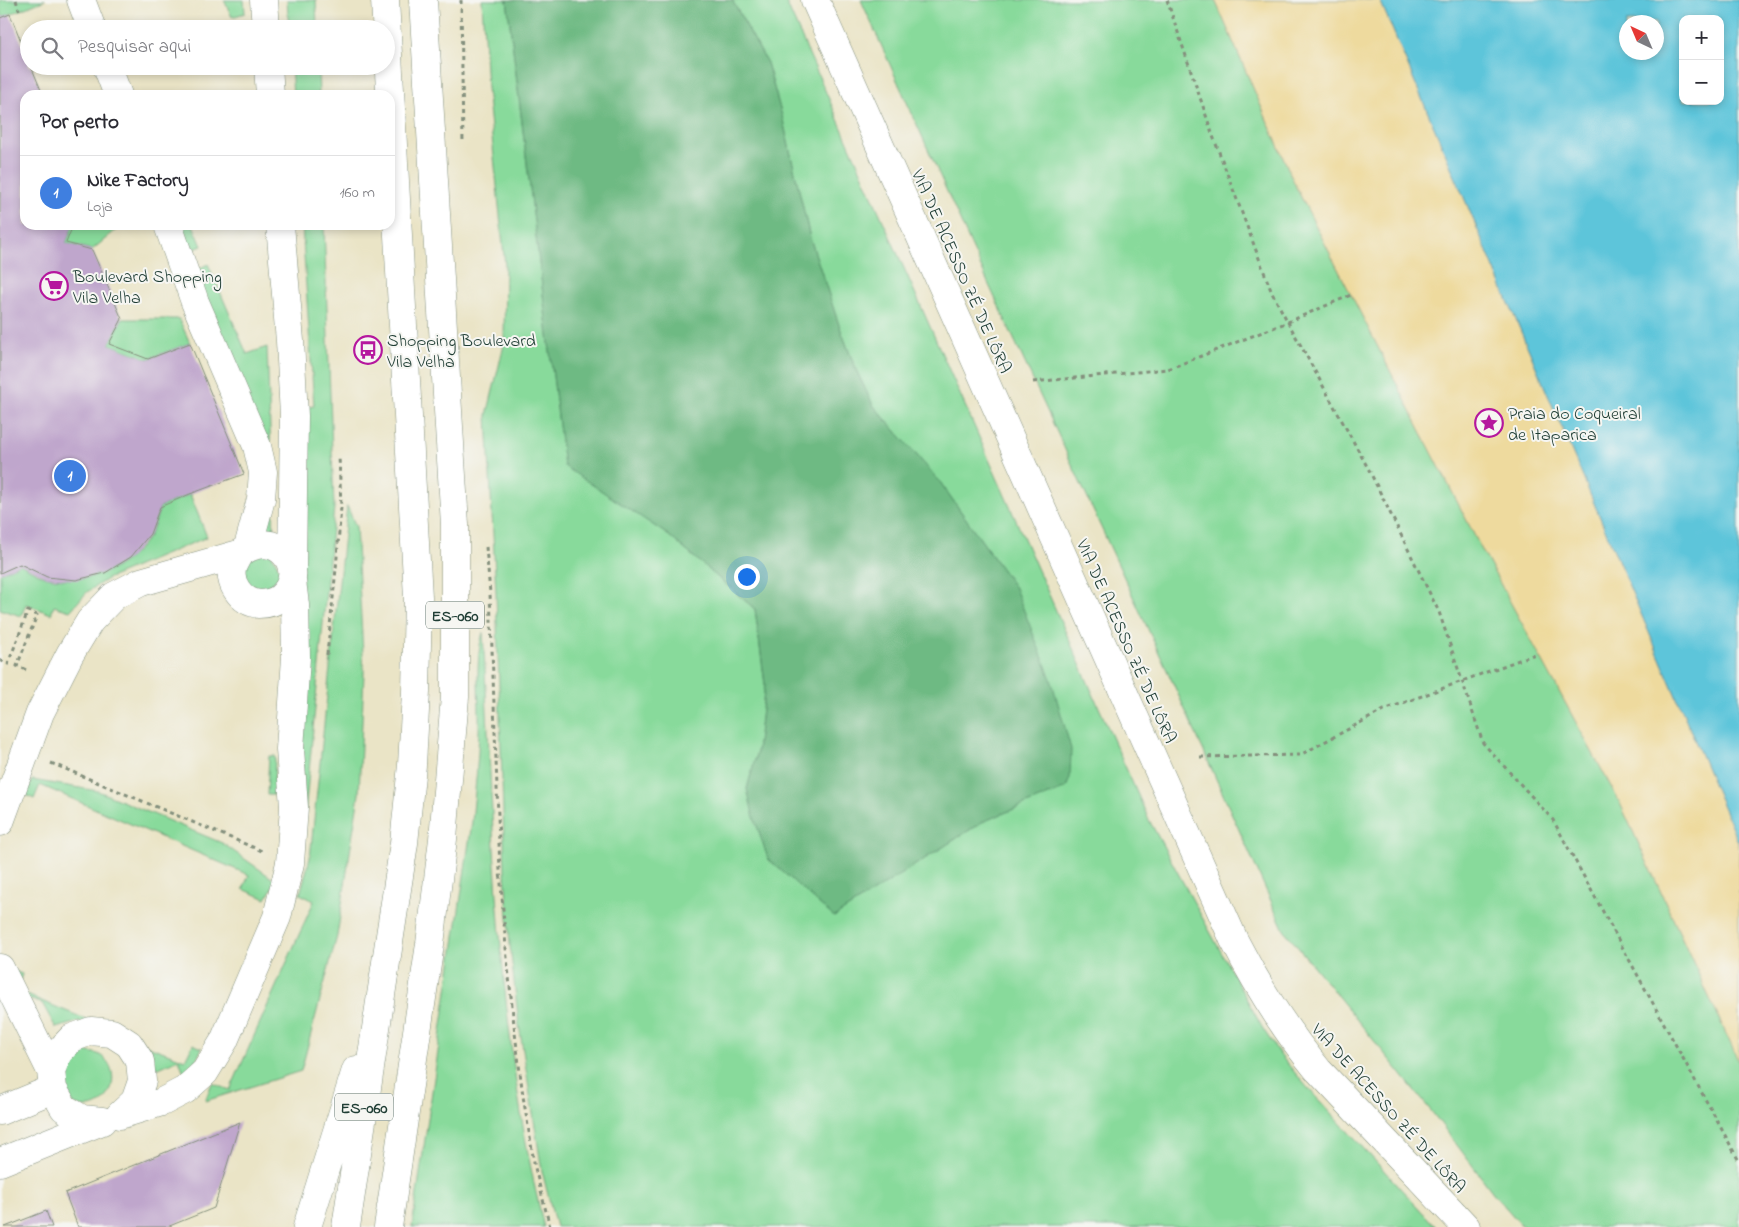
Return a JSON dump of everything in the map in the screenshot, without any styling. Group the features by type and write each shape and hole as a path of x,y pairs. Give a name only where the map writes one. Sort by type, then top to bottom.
{"main road":[{"path":"81,0 89,20"},
{"path":"264,0 265,20"},
{"name":"ES-060","path":"385,0 386,20"},
{"name":"ES-060","path":"388,1227 430,944 443,839 455,697 455,525 423,0"},
{"name":"VIA DE ACESSO ZÉ DE LÔRA","path":"815,0 1234,940 1253,978 1296,1043 1318,1070 1466,1227"},
{"path":"110,75 116,90"},
{"path":"269,75 270,90"},
{"name":"ES-060","path":"389,75 390,90"},
{"name":"ES-060","path":"346,1227 404,843 412,765 416,692 418,597 395,181"},
{"path":"0,822 24,752 40,713 70,654 90,621 114,596 141,582 243,551 258,544 270,544 280,550 288,558 292,575 287,592 278,600 266,604 254,603 244,598 236,589 232,577 233,565 243,551 261,499 263,472 257,446 195,302 170,230"},
{"path":"0,1162 111,1118 162,1102 185,1090 205,1072 224,1041 277,917 290,863 294,807 290,749 296,657 295,605 292,575 294,416 280,230"},
{"path":"0,968 52,1080 64,1108 82,1119 111,1118 135,1100 142,1081 140,1061 129,1044 112,1033 91,1031 72,1038 58,1052 52,1080 0,1111"},
{"path":"307,1227 382,988"}],"path":[{"path":"16,0 19,10"},
{"path":"461,0 463,146"},
{"path":"1167,0 1213,136 1272,293 1369,470 1440,612 1483,743 1553,820 1739,1161"},
{"path":"1033,382 1168,369 1288,322 1351,294"},
{"path":"490,594 500,871 507,957 523,1096 536,1168 550,1227"},
{"path":"0,660 8,664 28,611 38,615 17,666"},
{"path":"1200,756 1300,755 1384,710 1538,653"},
{"path":"24,752 290,863"}],"green space":[{"path":"0,0 45,0 3,17 0,10"},
{"path":"224,0 244,0 245,13 232,17"},
{"path":"287,0 316,0 317,20 288,20"},
{"path":"482,0 507,0 564,465 668,535 755,609 765,684 757,752 747,789 834,917 982,822 1066,788 1015,588 940,482 873,405 856,370 810,238 782,116 767,63 732,0 785,0 1149,820 1263,1029 1281,1056 1306,1086 1436,1227 556,1227 542,1171 519,1025 510,946 505,872 496,593 487,415 504,345 505,265 487,88"},
{"path":"507,0 732,0 767,63 782,116 810,238 856,370 873,405 940,482 1015,588 1051,679 1071,749 1070,778 1066,788 982,822 834,917 768,859 753,814 747,789 757,752 765,684 755,609 668,535 564,466"},
{"path":"861,0 1215,0 1297,189 1483,552 1620,803 1739,1062 1739,1227 1523,1227 1494,1194 1432,1112 1284,930"},
{"path":"292,75 318,75 319,90 293,90"},
{"path":"71,230 116,230 92,250 66,243"},
{"path":"178,230 195,230 202,246 187,252"},
{"path":"302,230 324,230 334,507 303,835 301,408 314,406"},
{"path":"208,264 247,354 267,347 274,537 254,528 267,506 194,271"},
{"path":"122,319 179,319 190,343 148,359 109,344"},
{"path":"190,494 207,537 107,579 87,592 70,611 54,606 51,614 26,604 21,616 0,609 0,573 20,564 45,576 63,579 91,577 105,572 129,558 140,548 151,533 160,507"},
{"path":"347,506 356,527 364,672 359,794 337,936 301,1071 205,1101 212,1083 230,1090 314,901 300,894 310,858"},
{"path":"269,549 284,578 264,594 247,588 241,564"},
{"path":"483,632 494,856 507,1006 528,1154 544,1227 412,1227 472,822 479,742 479,656"},
{"path":"269,756 275,756 274,795 267,795"},
{"path":"32,780 98,791 222,843 276,881 266,899 243,889 249,875 40,785 34,799 26,795"},
{"path":"6,968 22,974 17,991 93,1022 77,1022 56,1028 42,1003 31,1000 20,1004"},
{"path":"125,1037 185,1060 193,1044 202,1048 193,1067 185,1076 179,1059 152,1071 158,1089 146,1093"},
{"path":"87,1052 98,1054 106,1060 111,1068 113,1077 108,1095 95,1106 85,1107 73,1104 58,1073 74,1054"}],"sand":[{"name":"Praia do Coqueiral de Itaparica","path":"1215,0 1380,0 1739,844 1739,1062 1620,803 1483,552 1297,189"}],"water":[{"path":"1380,0 1739,0 1739,844"}],"building":[{"name":"Boulevard Shopping Vila Velha","path":"10,14 20,39 20,75 35,75 41,90 20,90 20,230 71,230 66,243 92,250 122,319 109,344 148,359 190,343 244,474 160,507 150,534 131,557 105,573 76,580 47,577 20,564 0,573 0,18"},
{"path":"240,1122 214,1208 167,1227 78,1227 65,1193"},
{"path":"46,1211 52,1227 5,1227"}],"place":[{"name":"Boulevard Shopping Vila Velha","path":"54,286"},
{"name":"Shopping Boulevard Vila Velha","path":"368,350"},
{"name":"Praia do Coqueiral de Itaparica","path":"1489,423"},
{"name":"Nike Factory","path":"70,476"}]}
